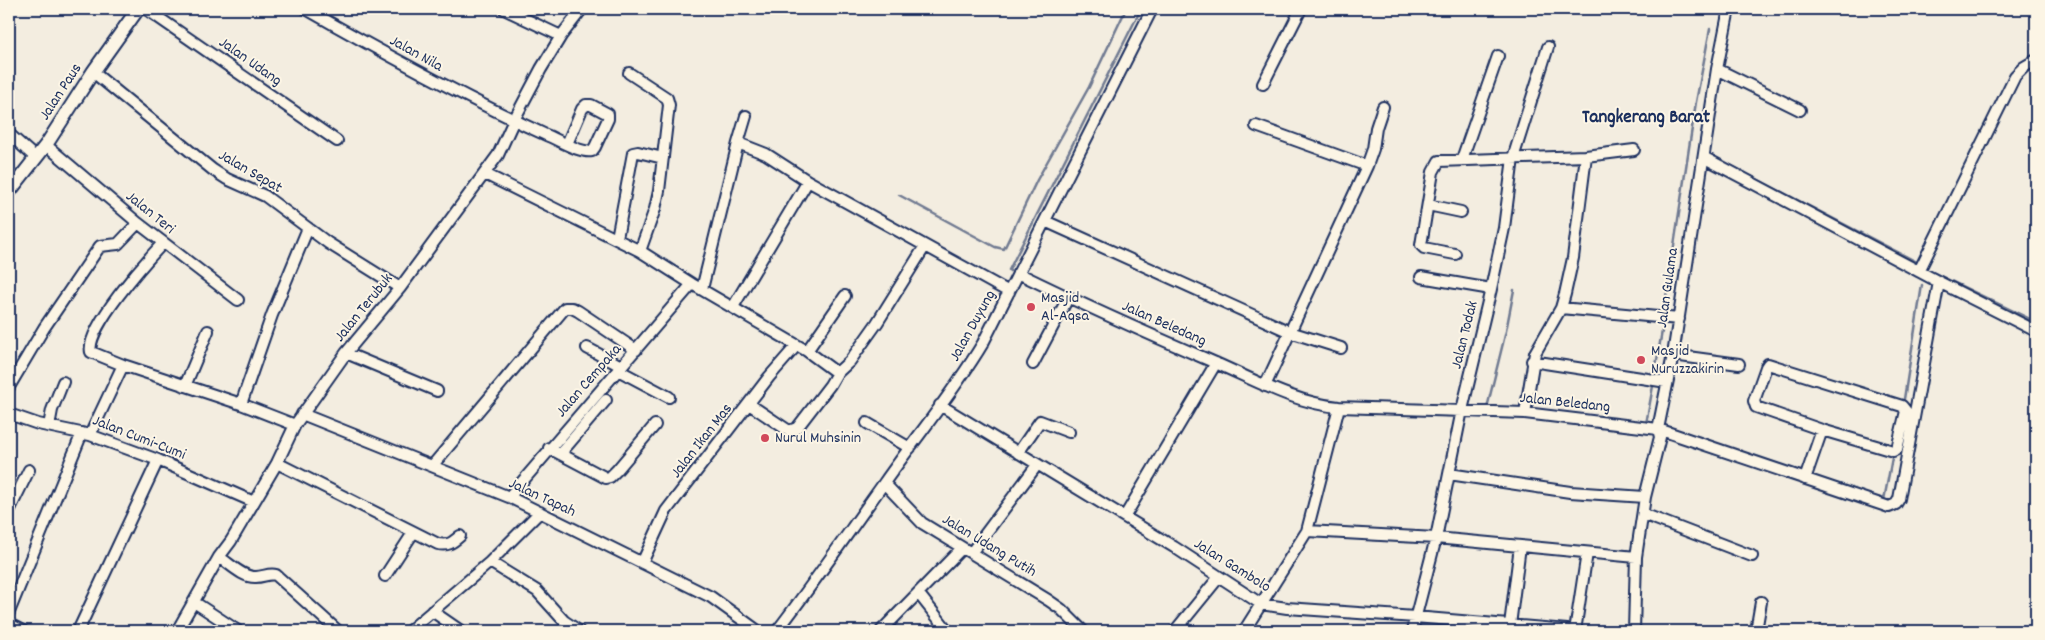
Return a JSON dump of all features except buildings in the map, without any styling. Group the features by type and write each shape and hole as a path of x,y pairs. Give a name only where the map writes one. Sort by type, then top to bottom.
{"main road":[{"name":"Jalan Paus","path":"10,188 46,145 93,72 138,9"}],"street":[{"name":"Jalan Udang","path":"146,9 337,141"},
{"name":"Jalan Nila","path":"306,9 452,90 514,120 567,144 585,152 592,151 608,119 606,112 591,105 586,105 582,109 567,144"},
{"path":"504,9 561,36"},
{"name":"Jalan Terubuk","path":"177,631 277,463 294,425 346,353 400,288 474,185 485,174 498,155 514,120 561,36 582,9"},
{"name":"Jalan Duyung","path":"777,631 827,566 884,483 971,363 1009,292 1152,9"},
{"path":"1264,84 1300,9"},
{"name":"Jalan Gulama","path":"1634,631 1636,557 1645,497 1660,437 1658,429 1673,355 1717,69 1729,9"},
{"name":"Jalan Todak","path":"1412,631 1414,617 1436,538 1462,410 1491,289 1504,228 1513,158 1548,47"},
{"path":"1462,159 1498,56"},
{"path":"1919,271 2015,76 2024,66 2036,60"},
{"path":"1717,69 1800,110"},
{"name":"Jalan Sepat","path":"93,72 214,170 227,179 265,196 328,243 400,288"},
{"path":"629,74 667,98 669,105 664,158 655,209 640,252"},
{"path":"1265,386 1367,166 1383,106"},
{"path":"697,287 746,116"},
{"path":"1256,126 1367,166"},
{"path":"9,134 36,158"},
{"path":"738,143 766,154 808,181 1009,292"},
{"name":"Jalan Teri","path":"46,145 138,223 238,300"},
{"path":"1455,254 1421,246 1436,164 1443,160 1586,156 1634,150"},
{"path":"616,238 633,153 638,152 664,158"},
{"path":"1525,413 1532,361 1538,345 1561,308 1574,258 1586,156"},
{"path":"1704,158 2036,331"},
{"path":"485,174 616,238 807,351 837,373"},
{"path":"733,307 808,181"},
{"path":"1428,205 1461,212"},
{"path":"1045,221 1290,332 1341,348"},
{"path":"9,387 44,328 100,246 118,244 138,223"},
{"path":"241,404 272,315 308,228"},
{"path":"163,243 131,278 104,316 91,341 91,352 122,366 241,404 294,425"},
{"path":"749,404 789,431 796,428 877,323 925,246"},
{"name":"Jalan Beledang","path":"1018,274 1265,386 1310,402 1339,407 1525,413 1658,429 1884,506 1893,506 1898,502 1939,282"},
{"path":"1421,277 1491,289"},
{"name":"Jalan Cempaka","path":"508,497 619,368 697,287"},
{"path":"807,351 845,296"},
{"path":"1033,364 1068,298"},
{"path":"432,466 565,308 572,308 578,311 636,350"},
{"path":"1561,308 1679,319"},
{"path":"186,386 208,331"},
{"name":"Jalan Ikan Mas","path":"642,563 666,511 769,377 797,345"},
{"path":"587,348 668,397"},
{"path":"346,353 437,391"},
{"path":"1673,355 1738,364"},
{"path":"1532,361 1668,382"},
{"path":"1125,516 1216,363"},
{"path":"1768,364 1900,405 1906,410 1898,448 1895,451 1822,430 1754,405 1754,400 1768,364"},
{"path":"9,612 86,434 122,366"},
{"path":"49,426 52,410 64,382"},
{"path":"560,454 606,400"},
{"name":"Jalan Gambolo","path":"940,405 1037,465 1125,516 1261,604 1287,608 1579,631"},
{"path":"1244,631 1307,531 1339,407"},
{"name":"Jalan Cumi-Cumi","path":"9,414 38,424 86,434 158,460 254,502"},
{"name":"Jalan Tapah","path":"302,414 508,497 540,512 711,596 758,631"},
{"path":"578,416 586,423"},
{"path":"1018,453 1040,421 1069,432"},
{"path":"549,448 602,477 610,477 655,424"},
{"path":"867,424 910,448"},
{"path":"1805,479 1822,430"},
{"path":"78,631 158,460"},
{"path":"277,463 438,544 446,545 460,536"},
{"path":"881,631 918,593 967,551 1037,465"},
{"path":"9,511 29,470"},
{"path":"1449,474 1570,492 1645,497"},
{"name":"Jalan Udang Putih","path":"884,483 922,523 1048,600 1083,631"},
{"path":"409,631 490,562 540,512"},
{"path":"1643,514 1752,556"},
{"path":"1307,531 1436,538 1636,557"},
{"path":"385,576 413,533"},
{"path":"1510,625 1520,546"},
{"path":"1575,631 1587,553"},
{"path":"220,557 247,576 254,578 271,574 276,575 338,631"},
{"path":"490,562 538,591 564,621 579,631"},
{"path":"1175,631 1218,577"},
{"path":"918,593 948,631"},
{"path":"194,602 238,631"},
{"path":"1756,631 1761,602"},
{"path":"432,611 461,631"},
{"path":"9,624 23,631"}],"waterway":[{"path":"899,195 995,247 1004,249 1037,180 1089,87 1126,9"},
{"path":"1010,271 1141,9"},
{"path":"1664,311 1696,102 1710,29"},
{"path":"2032,134 2036,122"},
{"path":"1718,159 1917,262"},
{"path":"1934,273 2036,322"},
{"path":"1904,399 1922,285"},
{"path":"1487,408 1514,290"},
{"path":"1655,372 1663,325"},
{"path":"1646,424 1653,386"},
{"path":"1879,498 1884,500 1892,458"},
{"path":"1820,631 1821,625"}],"place":[{"name":"Masjid Al-Aqsa","path":"1031,307"},
{"name":"Masjid Nuruzzakirin","path":"1641,360"},
{"name":"Nurul Muhsinin","path":"765,438"}],"district":[{"name":"Tangkerang Barat","path":"1646,118"}]}
